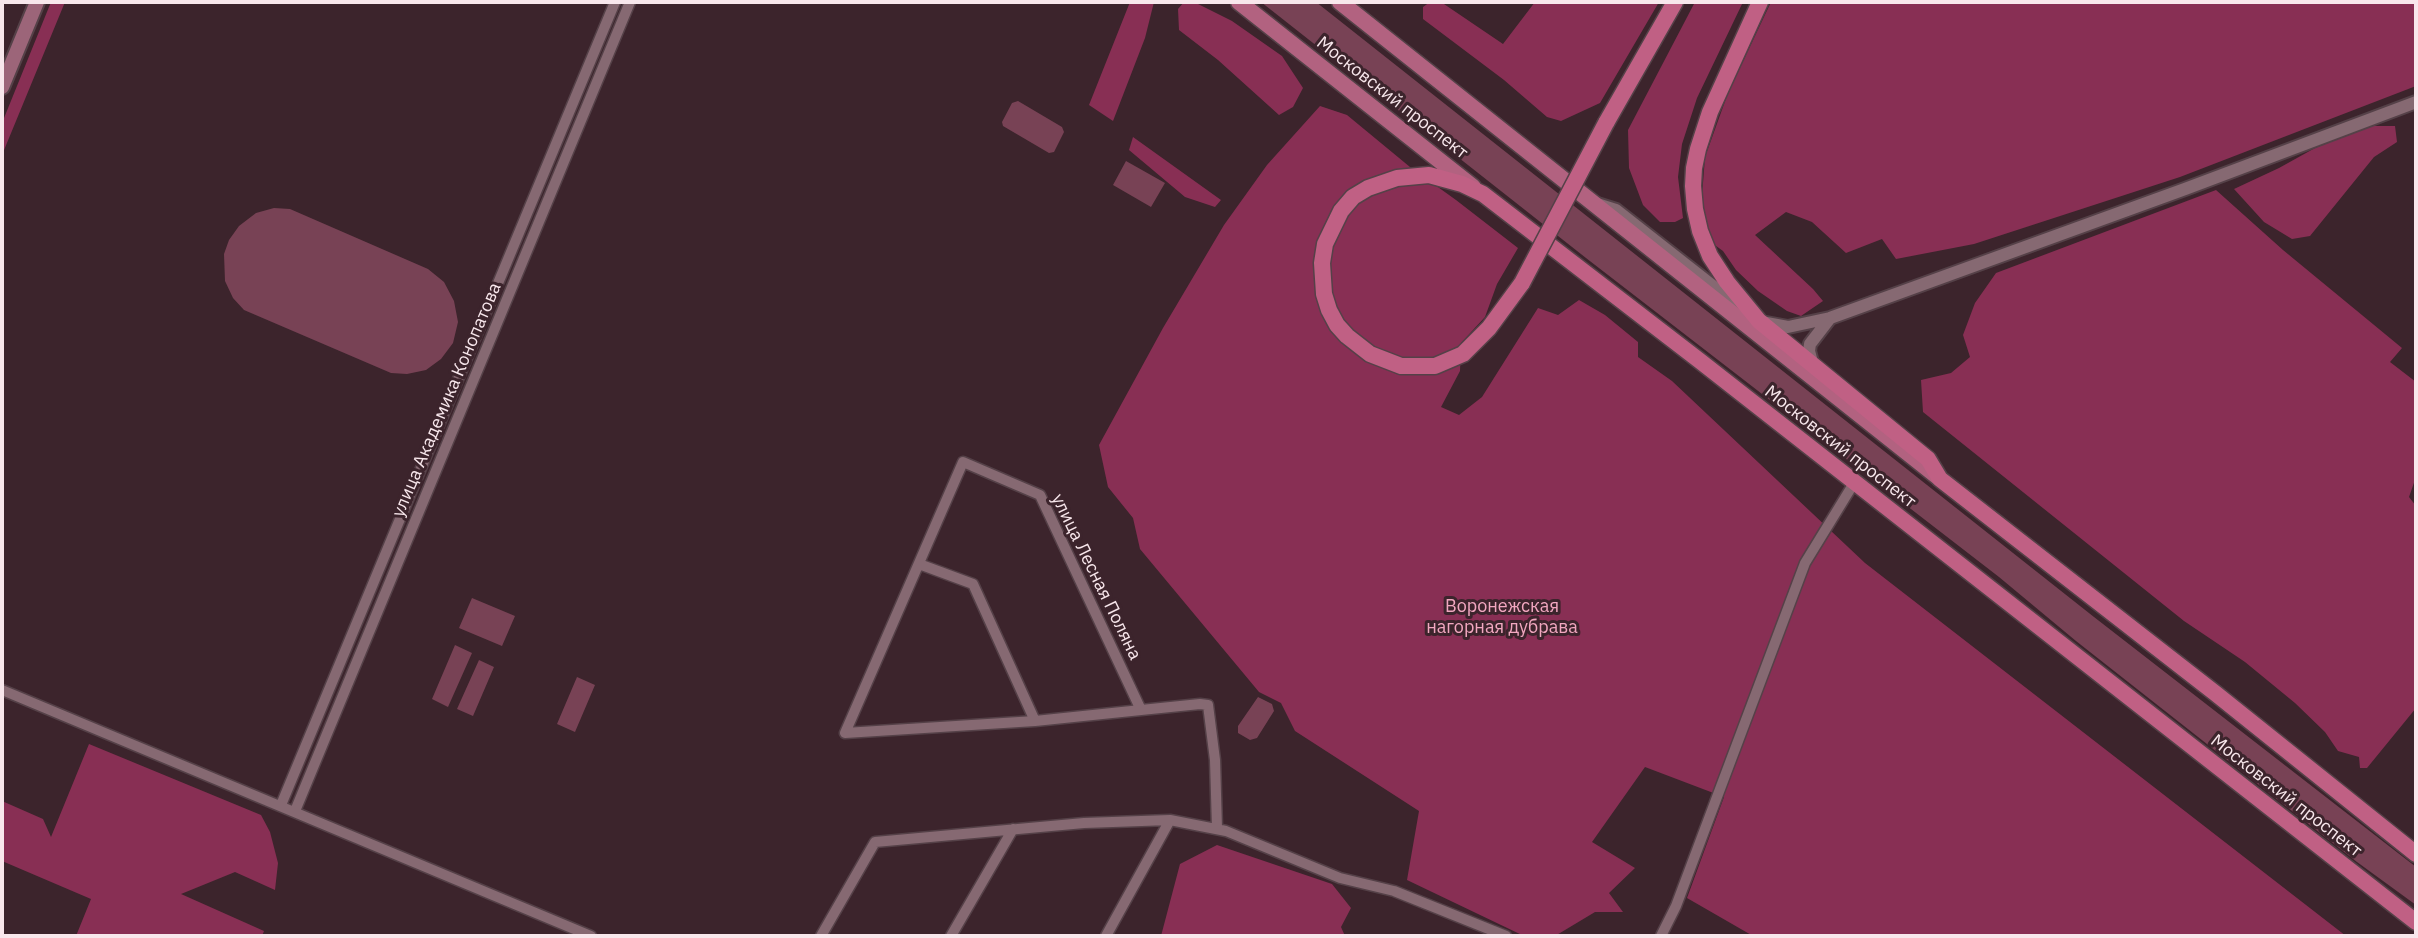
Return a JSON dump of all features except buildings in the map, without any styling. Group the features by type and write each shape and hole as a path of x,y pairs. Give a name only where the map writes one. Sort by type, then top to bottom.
{"highway":[{"path":"1483,194 1444,178 1416,175 1397,178 1353,197 1341,211 1325,244 1321,277 1329,310 1346,336 1377,358 1401,366 1435,366 1463,354 1476,343 1505,308 1521,283 1606,122 1675,2"},
{"path":"1760,2 1710,112 1698,149 1693,186 1700,231 1710,256 1727,282 1759,321 1928,459 1940,479"},
{"name":"Московский проспект","path":"1483,194 2416,922"},
{"name":"Московский проспект","path":"1940,479 2416,854"}],"main road":[{"path":"2,87 37,2"},
{"name":"Московский проспект","path":"1239,2 1483,194"},
{"name":"Московский проспект","path":"1340,2 1940,479"}],"street":[{"name":"улица Академика Конопатова","path":"281,805 615,2"},
{"name":"улица Академика Конопатова","path":"295,811 630,2"},
{"path":"1590,202 1616,210 1759,321 1788,327 1830,318 2173,194 2416,102"},
{"path":"1814,366 1809,351 1810,344 1830,318"},
{"name":"улица Лесная Поляна","path":"919,564 963,462 1040,495 1141,710"},
{"path":"1661,936 1676,906 1805,563 1854,483"},
{"path":"1035,721 973,584 919,564 845,733 1035,721 1208,705 1217,828"},
{"path":"2,690 592,936"},
{"path":"1106,936 1170,820"},
{"path":"821,936 875,842 1084,822 1170,820 1217,828 1340,878 1394,891 1506,936"},
{"path":"951,936 1013,829"}],"shaded area":[{"path":"1261,2 1316,2 2094,617 2416,867 2416,905 2357,862 2076,641 1999,577 1586,258"},
{"path":"1018,101 1062,127 1064,132 1054,152 1049,153 1003,126 1002,122 1012,103"},
{"path":"1126,161 1165,183 1151,207 1113,185"},
{"path":"274,208 290,209 428,269 444,282 454,301 458,322 453,343 441,359 426,370 407,374 391,373 244,310 233,298 225,281 224,254 229,240 239,226 256,213"},
{"path":"472,598 515,616 502,646 459,628"},
{"path":"455,645 472,653 448,707 432,699"},
{"path":"479,660 494,667 473,716 457,709"},
{"path":"577,677 595,685 575,732 557,724"},
{"path":"1258,697 1272,704 1274,711 1257,738 1250,740 1238,733 1238,726"}],"green space":[{"path":"51,2 65,2 2,155 2,123"},
{"path":"1130,2 1154,2 1145,38 1113,121 1089,105"},
{"path":"1184,2 1194,2 1232,21 1282,56 1303,88 1293,107 1279,115 1218,60 1179,30 1178,9"},
{"path":"1430,2 1441,2 1503,44 1535,2 1659,2 1600,103 1561,121 1547,117 1504,80 1423,19 1423,7"},
{"path":"1695,2 1743,2 1697,98 1682,144 1678,177 1683,218 1675,222 1660,222 1643,205 1629,168 1628,130"},
{"path":"1771,2 2416,2 2416,86 2180,177 1974,244 1896,259 1882,239 1846,253 1812,222 1786,212 1755,235 1823,301 1801,316 1787,311 1758,291 1736,270 1723,251 1712,243 1702,196 1705,157 1728,93"},
{"name":"Воронежская нагорная дубрава","path":"1320,106 1347,115 1410,167 1518,248 1497,284 1485,317 1461,343 1460,371 1441,407 1459,415 1482,397 1538,308 1558,315 1579,300 1605,315 1638,342 1638,357 1672,381 1865,563 2346,936 1753,936 1687,898 1724,797 1645,767 1592,842 1635,868 1609,893 1623,912 1595,912 1555,936 1524,936 1407,880 1419,811 1295,731 1281,703 1259,692 1140,549 1133,518 1108,487 1099,445 1163,328 1224,225 1267,165"},
{"path":"2370,126 2395,126 2397,142 2374,157 2310,236 2292,239 2264,222 2234,189 2315,148"},
{"path":"1133,137 1221,200 1215,207 1185,197 1129,150"},
{"path":"2216,190 2283,250 2402,348 2390,362 2416,382 2416,477 2409,497 2416,506 2416,708 2367,768 2360,768 2359,757 2338,751 2325,732 2295,703 2245,662 2184,621 1923,412 1921,380 1951,373 1970,357 1963,335 1975,303 1996,273"},
{"path":"89,744 261,815 270,832 278,863 275,890 235,872 181,894 264,931 262,936 76,936 91,899 2,861 2,801 43,819 51,837"},
{"path":"1217,845 1332,884 1351,908 1341,927 1345,936 1161,936 1180,864"}]}
